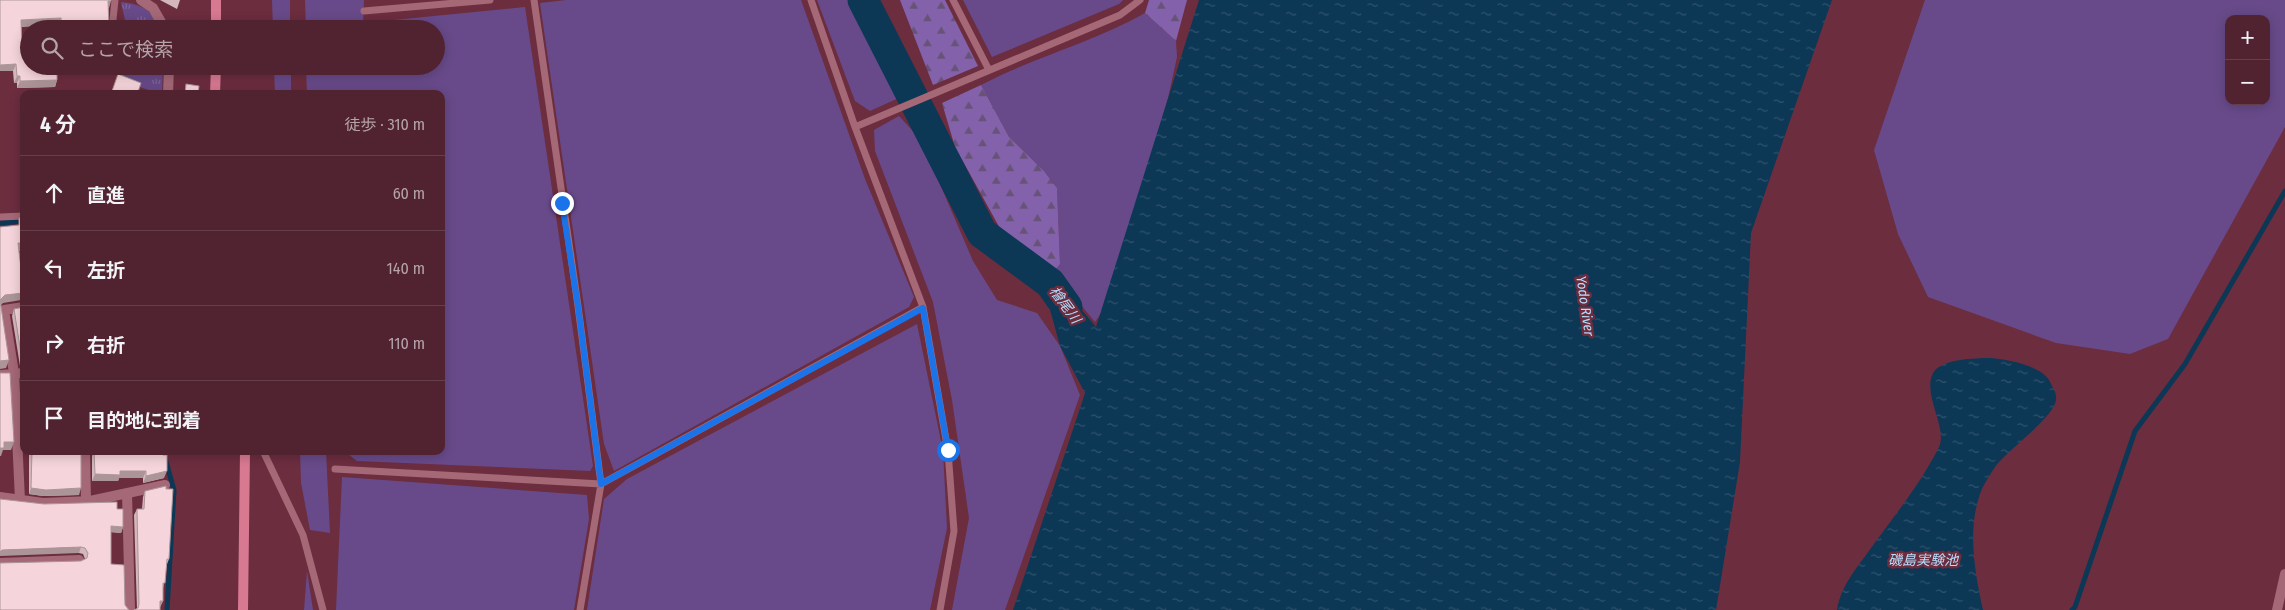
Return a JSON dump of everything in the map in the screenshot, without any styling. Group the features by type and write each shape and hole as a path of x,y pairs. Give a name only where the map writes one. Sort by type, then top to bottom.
{"street":[{"path":"141,0 153,8 160,20"},
{"path":"216,0 216,20"},
{"path":"168,90 169,75"},
{"path":"216,75 216,90"},
{"path":"20,308 4,310 19,373 20,500"},
{"path":"0,375 19,373"},
{"path":"85,455 86,502"},
{"path":"243,610 246,455"},
{"path":"0,497 44,503 86,502 165,485"},
{"path":"127,493 130,610"},
{"path":"0,564 79,560"},
{"path":"2277,610 2285,574"}],"lane":[{"path":"113,20 115,0"},
{"path":"364,11 490,0"},
{"path":"534,0 578,306 601,484 580,610"},
{"path":"811,0 855,127 923,308 948,450 954,531 940,610"},
{"path":"953,0 989,70"},
{"path":"855,127 871,118 1120,15 1140,0"},
{"path":"0,217 20,216"},
{"path":"335,469 601,484 923,308"},
{"path":"265,455 303,535 323,610"}],"green space":[{"path":"272,0 290,0 290,20 273,20"},
{"path":"305,0 364,0 363,20 306,20"},
{"path":"566,0 801,0 865,179 914,297 909,307 614,471 604,444 540,3"},
{"path":"817,0 855,0 903,96 870,111 855,101"},
{"path":"900,0 945,0 978,66 933,85"},
{"path":"963,0 1123,0 1119,4 992,57"},
{"path":"1149,0 1187,0 1176,41 1145,13"},
{"path":"1925,0 2285,0 2285,127 2168,339 2130,354 2056,343 1928,297 1898,234 1874,150"},
{"path":"121,2 135,4 146,9 157,20 125,20"},
{"path":"525,7 593,466 590,471 357,461 349,455 445,455 445,90 307,90 306,75 445,75 445,20 393,20"},
{"path":"1145,13 1176,41 1177,57 1168,98 1106,306 1095,322 1061,281 1052,274 1060,264 1057,188 1044,171 1009,137 981,85 1022,66 1125,24"},
{"path":"118,75 163,75 162,90 149,90 117,80"},
{"path":"274,75 291,75 291,90 275,90"},
{"path":"981,85 1009,137 1044,171 1057,188 1060,264 1052,274 1002,232 955,147 942,103"},
{"path":"899,116 921,140 973,261 997,300 1037,313 1060,346 1080,395 1005,610 952,610 969,518 952,400 933,302 875,151 874,130"},
{"path":"917,324 943,451 947,528 930,610 587,610 604,499 627,479"},
{"path":"300,455 326,455 330,533 310,530 301,483"},
{"path":"342,477 587,495 589,519 574,610 336,610"},
{"path":"307,571 313,610 304,610"}],"water":[{"name":"Yodo River","path":"1199,0 1832,0 1751,233 1740,462 1716,610 1013,610 1085,393 1060,346 1041,277 1041,266 1052,274 1096,327"},
{"name":"磯島実験池","path":"1990,358 2024,364 2040,372 2050,382 2056,400 2054,407 2048,415 1995,467 1980,494 1976,508 1973,537 1975,567 1983,610 1837,610 1842,593 1850,577 1916,486 1939,447 1941,439 1940,430 1932,401 1930,381 1933,373 1937,368 1951,362"}],"building":[{"path":"0,0 111,0 108,1 109,20 61,20 61,18 20,20 20,75 57,75 57,80 20,81 20,76 17,76 16,64 0,65"},
{"path":"118,75 141,83 139,90 112,90"},
{"path":"186,84 199,86 198,90 185,90"},
{"path":"20,218 20,243 18,243 20,293 5,295 0,300 0,227 19,225"},
{"path":"0,300 9,360 0,361"},
{"path":"20,308 20,347 14,309"},
{"path":"0,373 10,373 14,442 4,442 4,448 0,448"},
{"path":"32,455 81,455 81,488 46,490 31,488"},
{"path":"94,455 167,455 167,471 146,476 146,471 120,471 120,475 95,474"},
{"path":"166,486 166,489 173,489 169,559 167,559 165,583 163,583 163,601 160,601 160,610 134,610 138,608 139,604 137,509 144,509 145,491"},
{"path":"0,499 44,504 117,502 117,509 123,509 123,527 111,526 111,564 124,565 125,605 129,610 0,610 0,563 81,561 87,558 88,553 85,548 81,547 2,550 0,552"}],"waterway":[{"name":"檜尾川","path":"863,0 982,233 1050,283 1067,307"},
{"path":"2072,610 2075,607 2135,431 2185,364 2285,191"},
{"path":"0,223 20,221"},
{"path":"164,455 174,490 167,610"}],"route":[{"path":"562,203 578,306 601,484 923,308 948,450"}]}
